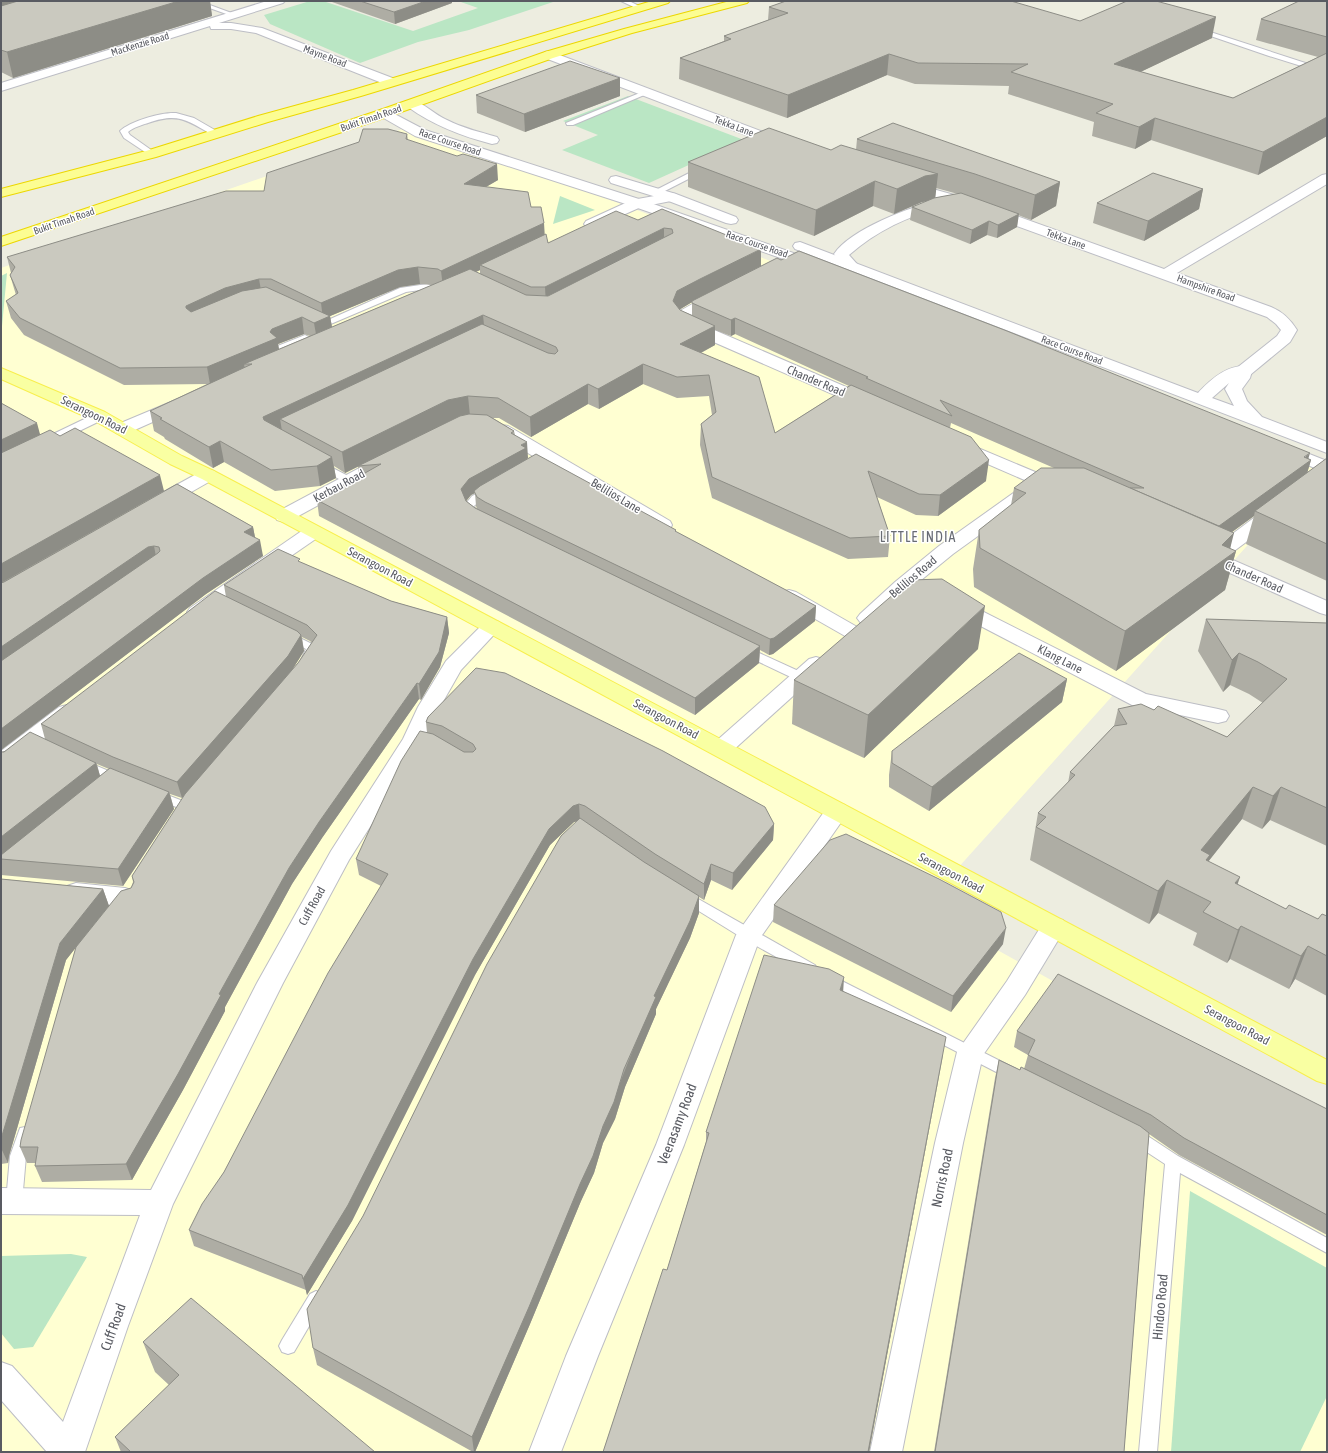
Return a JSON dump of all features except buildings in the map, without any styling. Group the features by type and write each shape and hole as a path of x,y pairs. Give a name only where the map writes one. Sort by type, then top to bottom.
{"highway":[{"path":"1,193 151,154 664,1"},
{"name":"Bukit Timah Road","path":"1,242 412,104 549,55 743,1"}],"main road":[{"name":"Serangoon Road","path":"1,373 99,416 176,460 208,475 722,748 1327,1073"}],"street":[{"name":"MacKenzie Road","path":"1,87 279,1"},
{"path":"258,30 249,21 253,14 262,6"},
{"name":"Mayne Road","path":"178,32 231,26 258,30 391,82"},
{"name":"Tekka Lane","path":"549,55 647,92 764,141 796,149"},
{"name":"Race Course Road","path":"412,104 430,117 444,124 507,145"},
{"name":"Race Course Road","path":"385,113 420,132 501,159 797,252 849,264 1327,448"},
{"path":"501,159 521,150"},
{"name":"Race Course Road","path":"603,176 671,197 742,224"},
{"name":"Hampshire Road","path":"1166,274 1202,250 1327,178"},
{"name":"Tekka Lane","path":"894,182 966,203 1166,274"},
{"path":"576,231 637,202 671,197"},
{"name":"Tekka Lane","path":"849,264 841,254 850,244 874,231 928,206 943,203 966,203"},
{"name":"Race Course Road","path":"785,240 797,252 989,332 1206,419"},
{"path":"773,268 797,252"},
{"name":"Hampshire Road","path":"1166,274 1265,310 1279,316 1285,322 1289,330 1284,339 1244,371"},
{"name":"Chander Road","path":"733,289 706,302 682,317 682,321 686,325 885,411"},
{"path":"425,302 452,290"},
{"path":"270,366 291,358 329,339"},
{"path":"1257,422 1244,408 1236,396 1233,388 1242,378 1244,371 1233,373 1218,382 1201,400 1203,408 1208,414 1229,428 1327,468"},
{"path":"1135,375 1176,381 1218,382"},
{"path":"122,429 193,398"},
{"path":"1,465 99,416"},
{"name":"Belilios Lane","path":"487,424 493,424 543,461 678,534"},
{"path":"947,440 1073,495"},
{"name":"Kerbau Road","path":"284,516 348,480 404,452"},
{"path":"1312,483 1327,472"},
{"path":"146,510 208,475"},
{"name":"Belilios Road","path":"722,748 852,632 923,589 946,550 1042,482"},
{"path":"1212,558 1288,502"},
{"path":"182,623 221,602 313,532"},
{"name":"Chander Road","path":"1185,546 1327,609"},
{"path":"772,587 852,632"},
{"name":"Klang Lane","path":"923,589 1140,700 1218,716"},
{"name":"Cuff Road","path":"69,1452 116,1318 159,1203 270,983 339,857 420,741 429,707 453,666 492,626"},
{"path":"1,762 38,743 82,701"},
{"name":"Veerasamy Road","path":"545,1452 582,1356 670,1145 749,935 837,811"},
{"path":"56,890 126,896"},
{"name":"Norris Road","path":"886,1452 949,1143 970,1052 1016,988 1054,927"},
{"path":"7,1202 159,1203"},
{"path":"1,1377 69,1452"}],"lane":[{"path":"193,1 234,15"},
{"path":"624,1 640,8"},
{"path":"1195,29 1327,72"},
{"path":"570,123 647,92"},
{"path":"151,154 127,136 124,131 128,128 170,115 179,116 192,121 216,134"},
{"path":"656,192 711,166"},
{"path":"329,339 320,322 417,286 452,290"},
{"path":"314,461 348,480"},
{"path":"488,524 472,514 469,506 476,498 496,487"},
{"path":"277,630 305,644 312,650 300,670"},
{"path":"737,646 801,678"},
{"path":"72,759 109,781 133,786"},
{"path":"147,791 187,803 176,819"},
{"path":"677,892 749,935 851,992 1026,1081"},
{"path":"7,1202 29,1118"},
{"path":"1125,1131 1140,1138 1173,1161 1327,1246"},
{"name":"Hindoo Road","path":"1148,1452 1173,1161"},
{"path":"288,1346 323,1287"}],"shaded area":[{"path":"310,1 323,1 413,31 478,8 458,1 556,1 469,30 418,42 360,63 270,24 264,15"},
{"path":"628,96 744,140 649,183 562,150 598,135 563,121"},
{"name":"LITTLE INDIA","path":"414,125 1316,469 922,908 1327,1134 1327,1452 1,1452 1,268"},
{"path":"560,196 595,210 553,224"},
{"path":"7,273 2,326 1,326 1,276"},
{"path":"1190,1191 1327,1268 1327,1396 1300,1452 1171,1452"},
{"path":"71,1254 87,1257 33,1347 14,1349 1,1333 1,1256"}],"district":[{"name":"LITTLE INDIA","path":"918,537"}]}
